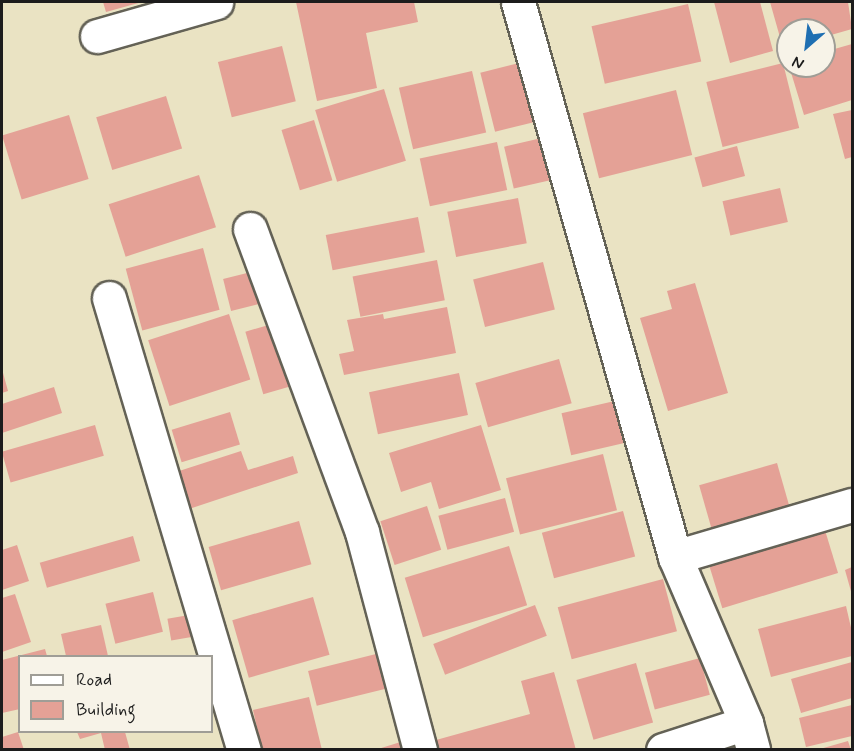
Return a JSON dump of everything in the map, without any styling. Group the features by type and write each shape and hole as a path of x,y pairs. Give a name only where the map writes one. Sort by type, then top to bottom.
{"street":[{"path":"98,36 216,2"},
{"path":"518,2 675,557 750,736 663,750"},
{"path":"250,229 362,532 420,750"},
{"path":"109,298 244,750"},
{"path":"675,557 852,505"}],"building":[{"path":"103,2 142,2 106,12"},
{"path":"296,2 414,2 418,22 366,33 377,88 317,101"},
{"path":"714,2 760,2 773,51 730,63"},
{"path":"770,2 848,2 852,29 836,34 836,18 776,18 776,23"},
{"path":"688,4 701,61 605,84 592,26"},
{"path":"852,44 852,100 804,115 793,78 836,78 836,49"},
{"path":"282,46 296,101 232,117 218,62"},
{"path":"523,62 538,121 495,132 480,73"},
{"path":"776,65 776,78 787,78 799,128 723,147 706,82"},
{"path":"472,71 486,132 413,149 399,88"},
{"path":"384,89 406,161 337,182 315,110"},
{"path":"676,90 692,155 599,178 583,113"},
{"path":"166,96 182,149 112,170 96,117"},
{"path":"852,110 852,157 845,159 833,114"},
{"path":"69,115 89,179 22,200 2,135"},
{"path":"314,120 332,180 300,190 281,130"},
{"path":"546,137 556,179 514,189 504,147"},
{"path":"497,142 507,190 430,206 420,158"},
{"path":"737,146 745,176 703,187 694,157"},
{"path":"199,175 216,227 126,257 109,204"},
{"path":"780,188 788,222 730,235 723,201"},
{"path":"518,198 527,243 456,257 447,212"},
{"path":"418,217 425,252 333,270 326,235"},
{"path":"203,248 220,310 142,331 126,269"},
{"path":"437,260 445,300 360,317 353,276"},
{"path":"543,262 555,310 485,327 473,279"},
{"path":"259,270 267,302 231,311 223,279"},
{"path":"695,283 728,393 668,411 640,318 672,309 667,291"},
{"path":"447,307 456,353 344,375 339,354 354,351 347,320 383,314 384,319"},
{"path":"229,314 250,380 169,406 148,340"},
{"path":"279,322 297,384 263,394 245,332"},
{"path":"559,359 572,403 488,427 475,383"},
{"path":"2,369 8,391 2,393"},
{"path":"459,373 468,415 378,434 369,392"},
{"path":"54,387 62,413 2,433 2,404"},
{"path":"619,400 629,442 571,455 562,413"},
{"path":"230,412 240,445 182,462 172,430"},
{"path":"95,425 104,456 11,482 2,452"},
{"path":"481,425 501,490 439,509 431,482 401,492 389,453"},
{"path":"241,451 248,470 293,456 298,473 189,509 176,472"},
{"path":"603,454 617,510 520,534 506,478"},
{"path":"777,463 790,509 712,531 699,485"},
{"path":"505,498 514,532 447,550 438,516"},
{"path":"427,506 441,550 395,565 380,521"},
{"path":"623,511 635,556 554,578 542,533"},
{"path":"299,521 311,564 221,590 209,547"},
{"path":"824,527 838,573 722,608 708,562"},
{"path":"133,536 140,561 47,588 40,563"},
{"path":"17,545 29,581 2,590 2,550"},
{"path":"509,546 527,605 423,637 405,578"},
{"path":"852,567 852,595 845,570"},
{"path":"663,579 677,631 572,659 558,607"},
{"path":"153,592 163,632 115,644 105,604"},
{"path":"15,594 31,642 2,652 2,598"},
{"path":"313,597 330,655 249,678 232,620"},
{"path":"535,605 547,636 445,675 433,644"},
{"path":"846,606 852,632 852,656 771,677 758,629"},
{"path":"195,614 199,636 171,641 167,619"},
{"path":"101,625 108,655 66,655 61,634"},
{"path":"45,649 47,655 22,655"},
{"path":"376,654 385,689 317,706 308,671"},
{"path":"18,656 18,709 2,713 2,660"},
{"path":"700,658 710,695 655,709 645,673"},
{"path":"852,662 852,698 801,713 791,679"},
{"path":"636,663 653,723 593,740 576,680"},
{"path":"554,672 576,750 439,750 436,740 530,714 521,681"},
{"path":"309,697 322,750 262,750 253,710"},
{"path":"852,705 852,736 806,747 799,718"},
{"path":"18,732 24,750 2,750 2,737"},
{"path":"77,733 101,733 80,739"},
{"path":"101,733 125,733 130,750 105,750"},
{"path":"407,740 410,750 378,749"},
{"path":"848,741 851,750 820,750 820,749"}]}
